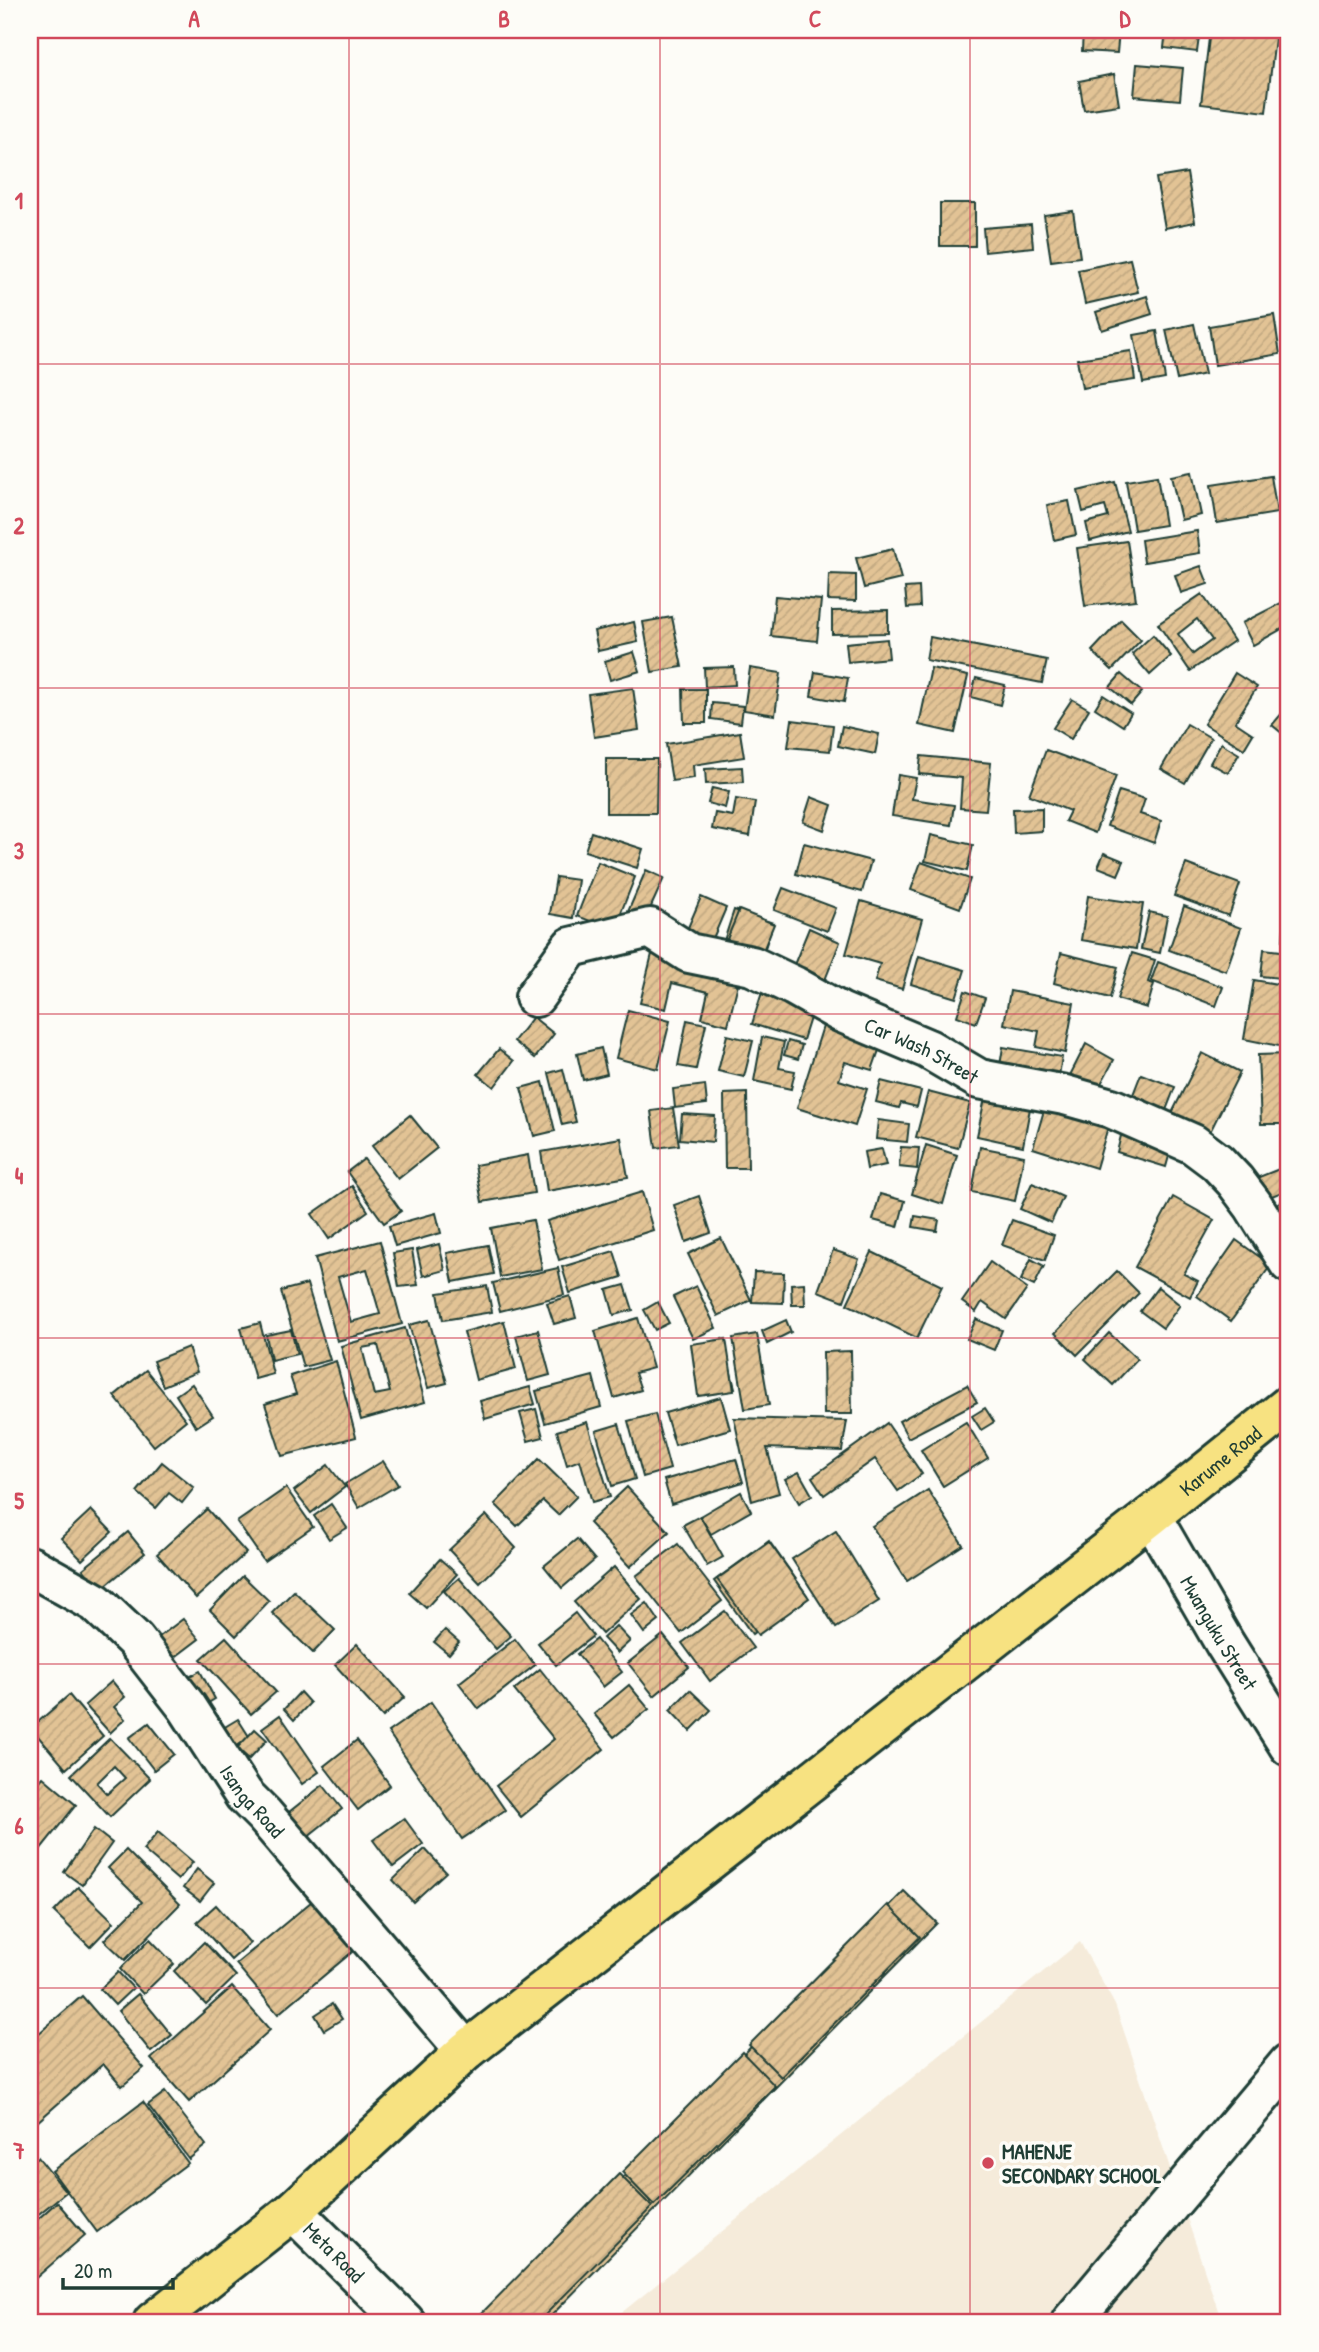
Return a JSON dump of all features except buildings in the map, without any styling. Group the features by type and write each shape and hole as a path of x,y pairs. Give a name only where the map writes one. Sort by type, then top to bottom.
{"highway":[{"name":"Karume Road","path":"153,2322 293,2211 466,2050 1151,1516 1289,1405"}],"street":[{"name":"Car Wash Street","path":"535,997 571,947 650,928 689,953 752,965 840,1012 928,1049 979,1079 1065,1095 1111,1108 1193,1144 1217,1161 1236,1181 1289,1263"},
{"name":"Mwanguku Street","path":"1151,1516 1225,1644 1289,1746"},
{"name":"Isanga Road","path":"30,1566 96,1603 135,1640 187,1707 244,1795 466,2050"},
{"path":"1072,2322 1289,2063"},
{"name":"Meta Road","path":"293,2211 405,2322"}],"shaded area":[{"name":"MAHENJE SECONDARY SCHOOL","path":"1080,1942 1115,2005 1222,2322 610,2322"}],"place":[{"name":"MAHENJE SECONDARY SCHOOL","path":"988,2163"}]}
